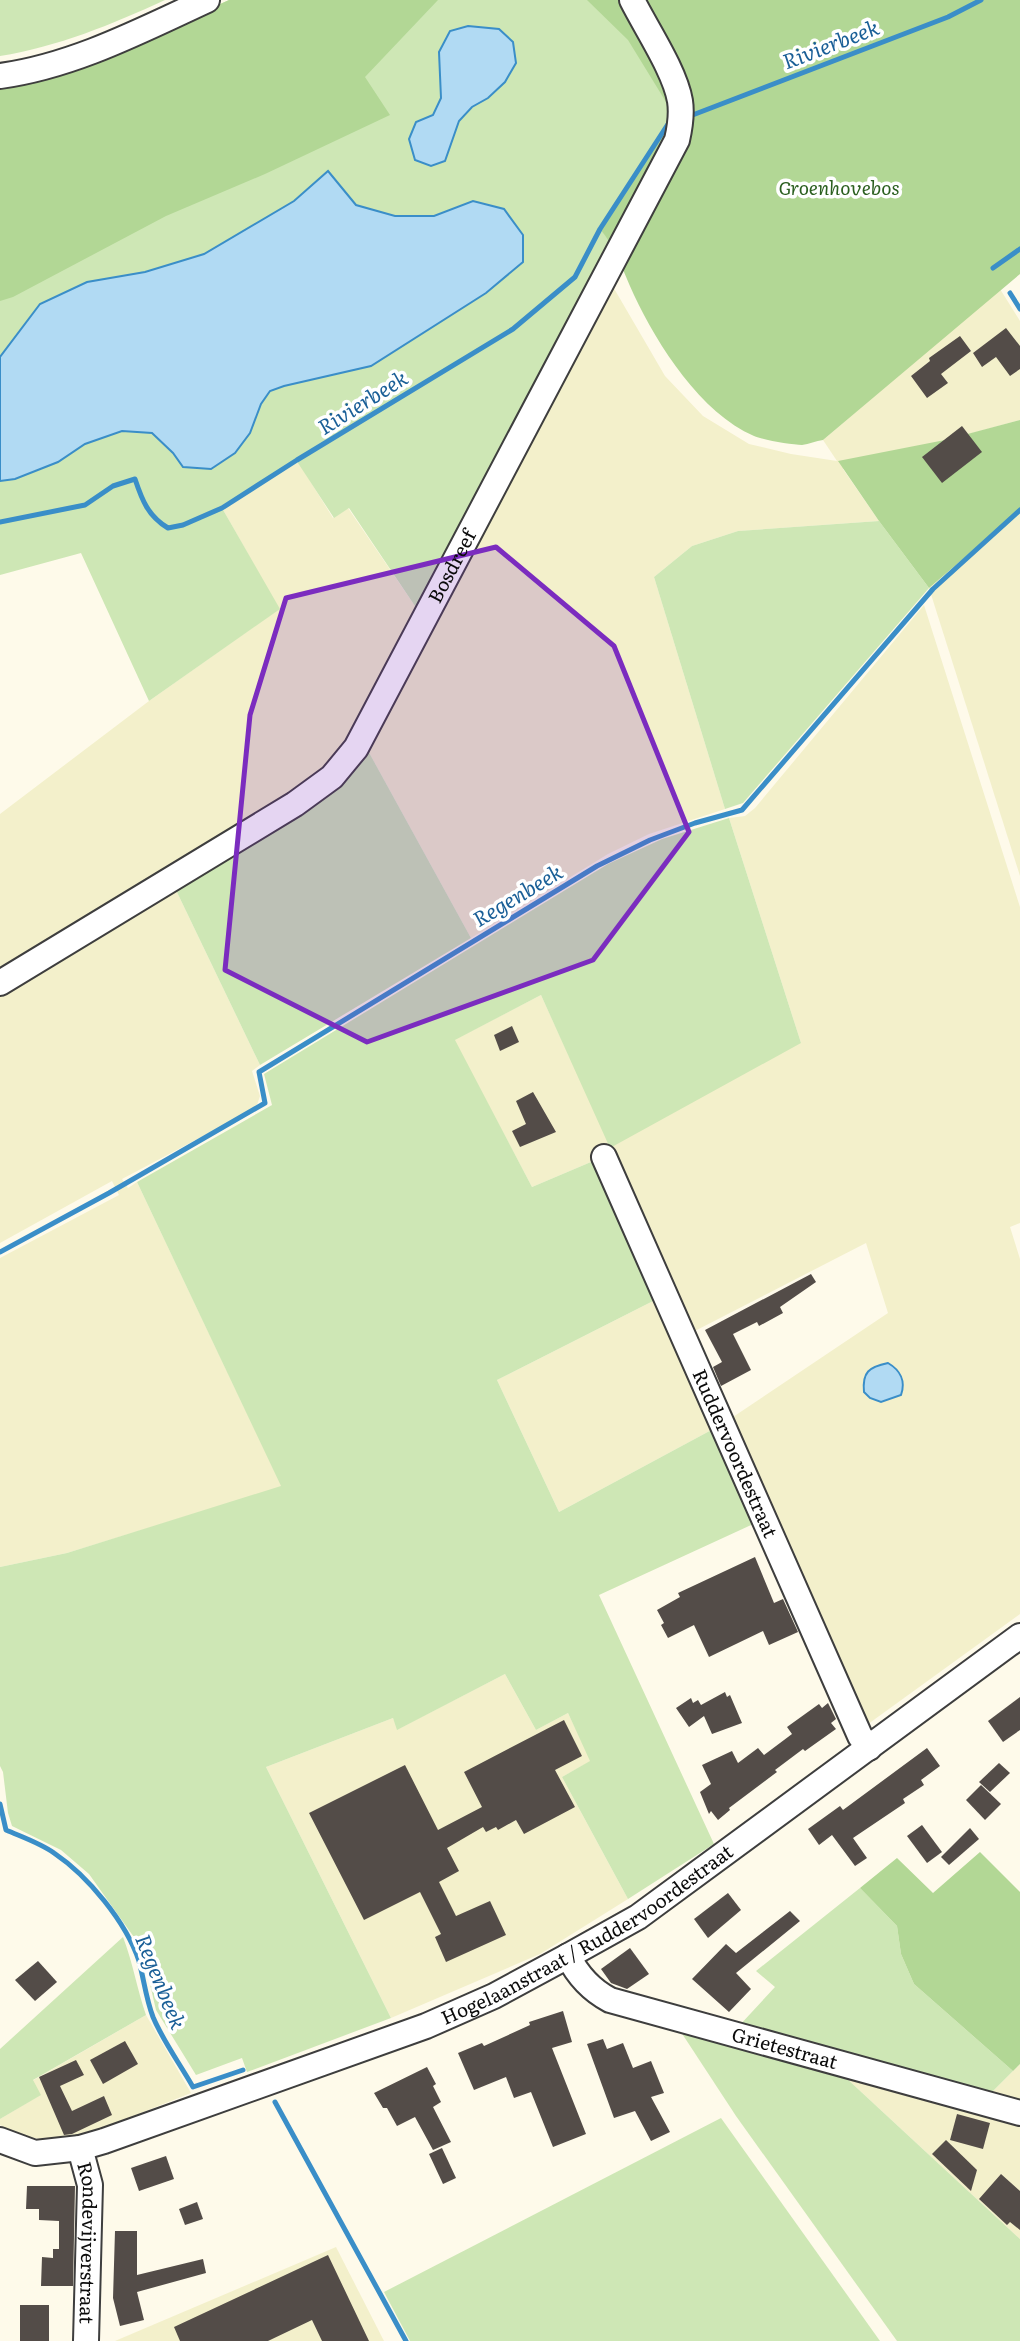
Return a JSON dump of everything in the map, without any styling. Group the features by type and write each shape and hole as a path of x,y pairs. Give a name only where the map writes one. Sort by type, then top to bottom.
{"street":[{"path":"0,76 80,57 207,0"},
{"name":"Bosdreef","path":"0,983 295,804 332,777 356,748 677,140 681,121 676,86 632,0"},
{"name":"Ruddervoordestraat","path":"604,1157 860,1736 869,1748"},
{"name":"Hogelaanstraat / Ruddervoordestraat","path":"92,2144 426,2026 494,1996 568,1956 638,1917 1020,1636"},
{"name":"Grietestraat","path":"568,1956 575,1970 594,1992 610,2000 1020,2113"},
{"path":"0,2140 35,2153 92,2144"},
{"name":"Rondevijverstraat","path":"86,2341 92,2144"}],"highlighted area":[{"path":"496,547 614,646 689,832 593,960 367,1042 225,970 250,715 286,598"}],"shaded area":[{"path":"612,285 665,376 703,416 749,444 837,461 823,440 1000,289 1020,321 1020,420 843,469 879,521 738,531 692,546 654,577 725,809 649,834 608,854 471,938 366,747"},
{"path":"297,460 333,518 348,508 419,612 351,743 327,770 0,973 0,814 149,701 279,609 222,508"},
{"path":"1020,510 1020,876 929,588"},
{"path":"924,605 1020,907 1020,1223 1010,1227 1020,1259 1020,1614 864,1727 727,1421 888,1313 866,1243 687,1335 598,1159 532,1187 454,1040 541,995 569,1056 801,1043 729,818 745,816 755,808"},
{"path":"174,886 260,1065 252,1071 260,1096 257,1105 239,1117 122,1179 128,1188 137,1182 282,1487 67,1553 0,1567 0,1258 119,1195 112,1181 0,1243 0,990"},
{"path":"661,1297 717,1427 559,1512 497,1380"},
{"path":"505,1674 536,1730 568,1713 591,1761 562,1777 628,1899 540,1954 391,2018 266,1767 393,1718 398,1729"},
{"path":"146,2015 191,2093 73,2140 22,2136 0,2125 0,2119 40,2095 32,2081"},
{"path":"1020,2064 1020,2104 989,2095"},
{"path":"844,2076 1020,2126 1020,2239"},
{"path":"336,2247 384,2341 115,2341"}],"green space":[{"path":"0,0 165,0 84,34 43,47 0,56"},
{"path":"229,0 623,0 674,115 600,229 612,242 419,612 349,508 334,518 296,460 222,508 280,609 149,701 81,553 0,575 0,87 85,66"},
{"path":"229,0 438,0 365,77 390,115 265,174 166,216 13,297 0,301 0,87 85,66"},
{"name":"Groenhovebos","path":"587,0 1020,0 1020,274 823,440 802,445 785,443 758,438 735,425 699,395 669,356 644,315 615,253 600,229 674,115 628,40"},
{"path":"1020,420 1020,510 929,588 838,461 945,440"},
{"path":"879,521 929,588 743,803 725,809 654,577 692,546 738,531"},
{"path":"366,747 471,938 260,1065 174,886"},
{"path":"729,818 801,1043 610,1148 541,995 455,1040 532,1187 598,1159 661,1297 497,1380 559,1512 717,1427 762,1520 599,1595 714,1844 628,1899 562,1777 590,1761 568,1713 536,1730 505,1674 397,1730 393,1718 266,1767 391,2018 247,2072 242,2058 196,2075 156,2010 146,1967 136,1940 89,1874 61,1850 12,1826 0,1766 0,1567 67,1553 281,1486 137,1182 272,1105 264,1074 608,864 662,839"},
{"path":"980,1852 1020,1892 1020,2064 1013,2071 914,1984 901,1954 897,1926 860,1888 897,1858 933,1893"},
{"path":"860,1888 897,1926 901,1954 914,1984 1013,2071 989,2095 738,2027 775,1987 756,1971"},
{"path":"123,1937 146,2015 33,2080 41,2095 0,2119 0,2049"},
{"path":"679,2029 844,2076 1020,2239 1020,2341 897,2341 736,2116"},
{"path":"721,2118 880,2341 410,2341 384,2292"}],"water":[{"path":"468,26 499,29 513,42 516,63 505,82 488,98 472,107 459,121 445,161 431,166 415,160 409,139 416,122 433,115 441,98 439,52 450,31"},
{"path":"328,171 356,205 395,216 434,216 473,201 504,209 523,235 523,262 486,293 371,366 270,391 261,404 250,433 235,453 211,469 183,467 152,433 122,431 85,444 58,462 15,479 0,481 0,357 40,304 87,282 145,272 204,254 294,201"},
{"path":"888,1363 901,1376 903,1385 901,1395 881,1402 870,1398 864,1392 864,1380 868,1372 876,1366"}],"building":[{"path":"1006,328 1020,346 1020,369 1010,376 996,357 982,367 973,353"},
{"path":"960,336 971,351 941,374 948,383 927,398 911,376 930,361 929,358"},
{"path":"962,426 982,452 942,483 922,457"},
{"path":"512,1026 519,1042 500,1051 494,1035"},
{"path":"533,1092 556,1132 520,1147 512,1131 526,1124 516,1101"},
{"path":"811,1274 816,1282 780,1307 783,1313 759,1326 757,1322 733,1334 751,1370 721,1386 713,1367 722,1362 705,1330"},
{"path":"755,1557 774,1603 783,1599 798,1632 769,1645 763,1631 709,1657 694,1625 668,1638 657,1610 680,1597 678,1593"},
{"path":"725,1692 727,1697 730,1695 742,1723 712,1734 704,1716 689,1727 676,1708 691,1698 693,1703 698,1700 701,1705"},
{"path":"1020,1697 1020,1730 1003,1742 988,1721"},
{"path":"828,1703 836,1719 831,1723 836,1729 775,1770 777,1772 729,1808 718,1820 711,1811 709,1814 700,1792 711,1784 702,1765 732,1751 738,1763 758,1748 764,1755 792,1734 787,1727 819,1704 822,1708"},
{"path":"564,1720 582,1756 555,1770 575,1807 524,1834 516,1820 498,1830 496,1827 486,1832 483,1827 447,1848 459,1871 439,1882 456,1916 490,1901 506,1935 446,1962 435,1937 441,1934 420,1892 364,1920 309,1813 405,1765 438,1830 482,1807 464,1772"},
{"path":"927,1748 940,1766 921,1780 924,1785 903,1799 905,1803 853,1838 867,1858 855,1866 832,1835 819,1845 808,1829 840,1806 843,1810"},
{"path":"999,1763 1010,1773 990,1792 979,1782"},
{"path":"981,1785 1001,1804 985,1820 966,1800"},
{"path":"922,1825 942,1852 927,1863 907,1836"},
{"path":"970,1828 979,1839 949,1865 941,1857"},
{"path":"728,1893 741,1910 708,1938 694,1919"},
{"path":"790,1911 800,1921 736,1973 751,1989 729,2012 692,1979 726,1944 736,1953"},
{"path":"630,1948 649,1974 627,1989 611,1983 601,1969"},
{"path":"38,1961 57,1982 35,2001 15,1980"},
{"path":"563,2011 572,2042 552,2048 586,2134 553,2147 531,2092 514,2098 506,2077 474,2090 458,2053 482,2043 484,2046 530,2025 529,2022"},
{"path":"603,2039 607,2049 623,2043 633,2068 651,2061 664,2093 651,2097 670,2132 651,2141 635,2111 614,2118 587,2044"},
{"path":"125,2041 138,2064 103,2084 90,2060"},
{"path":"76,2060 84,2075 60,2086 72,2111 104,2096 112,2115 72,2134 64,2135 39,2077"},
{"path":"427,2067 441,2102 433,2107 451,2142 433,2150 415,2117 397,2126 374,2093"},
{"path":"957,2114 990,2123 983,2149 950,2140"},
{"path":"946,2140 977,2170 971,2191 932,2154"},
{"path":"442,2148 456,2178 443,2184 429,2154"},
{"path":"166,2156 174,2179 139,2191 131,2168"},
{"path":"1001,2174 1020,2191 1020,2230 1010,2222 1007,2225 979,2199"},
{"path":"27,2186 75,2186 73,2286 41,2286 42,2257 53,2258 53,2249 59,2249 59,2221 39,2220 39,2209 26,2209"},
{"path":"197,2202 203,2219 185,2225 179,2209"},
{"path":"115,2231 137,2231 137,2275 203,2259 206,2273 137,2292 144,2320 120,2326 113,2298"},
{"path":"328,2255 369,2341 322,2341 312,2320 268,2341 180,2341 174,2327"},
{"path":"20,2305 49,2305 49,2341 20,2341"}],"waterway":[{"name":"Rivierbeek","path":"690,116 948,17 981,0"},
{"name":"Rivierbeek","path":"0,522 85,505 113,486 135,479 147,507 155,518 168,528 183,525 222,508 513,329 575,277 600,229 670,121"},
{"name":"Regenbeek","path":"993,268 1020,249"},
{"name":"Regenbeek","path":"1010,293 1020,309"},
{"name":"Regenbeek","path":"0,1252 265,1103 259,1072 597,866 650,840 695,823 742,810 933,589 1020,510"},
{"name":"Regenbeek","path":"0,1804 6,1830 43,1846 67,1863 92,1887 115,1916 139,1961 157,2026 193,2087 243,2070"},
{"name":"Regenbeek","path":"275,2102 406,2341"}]}
